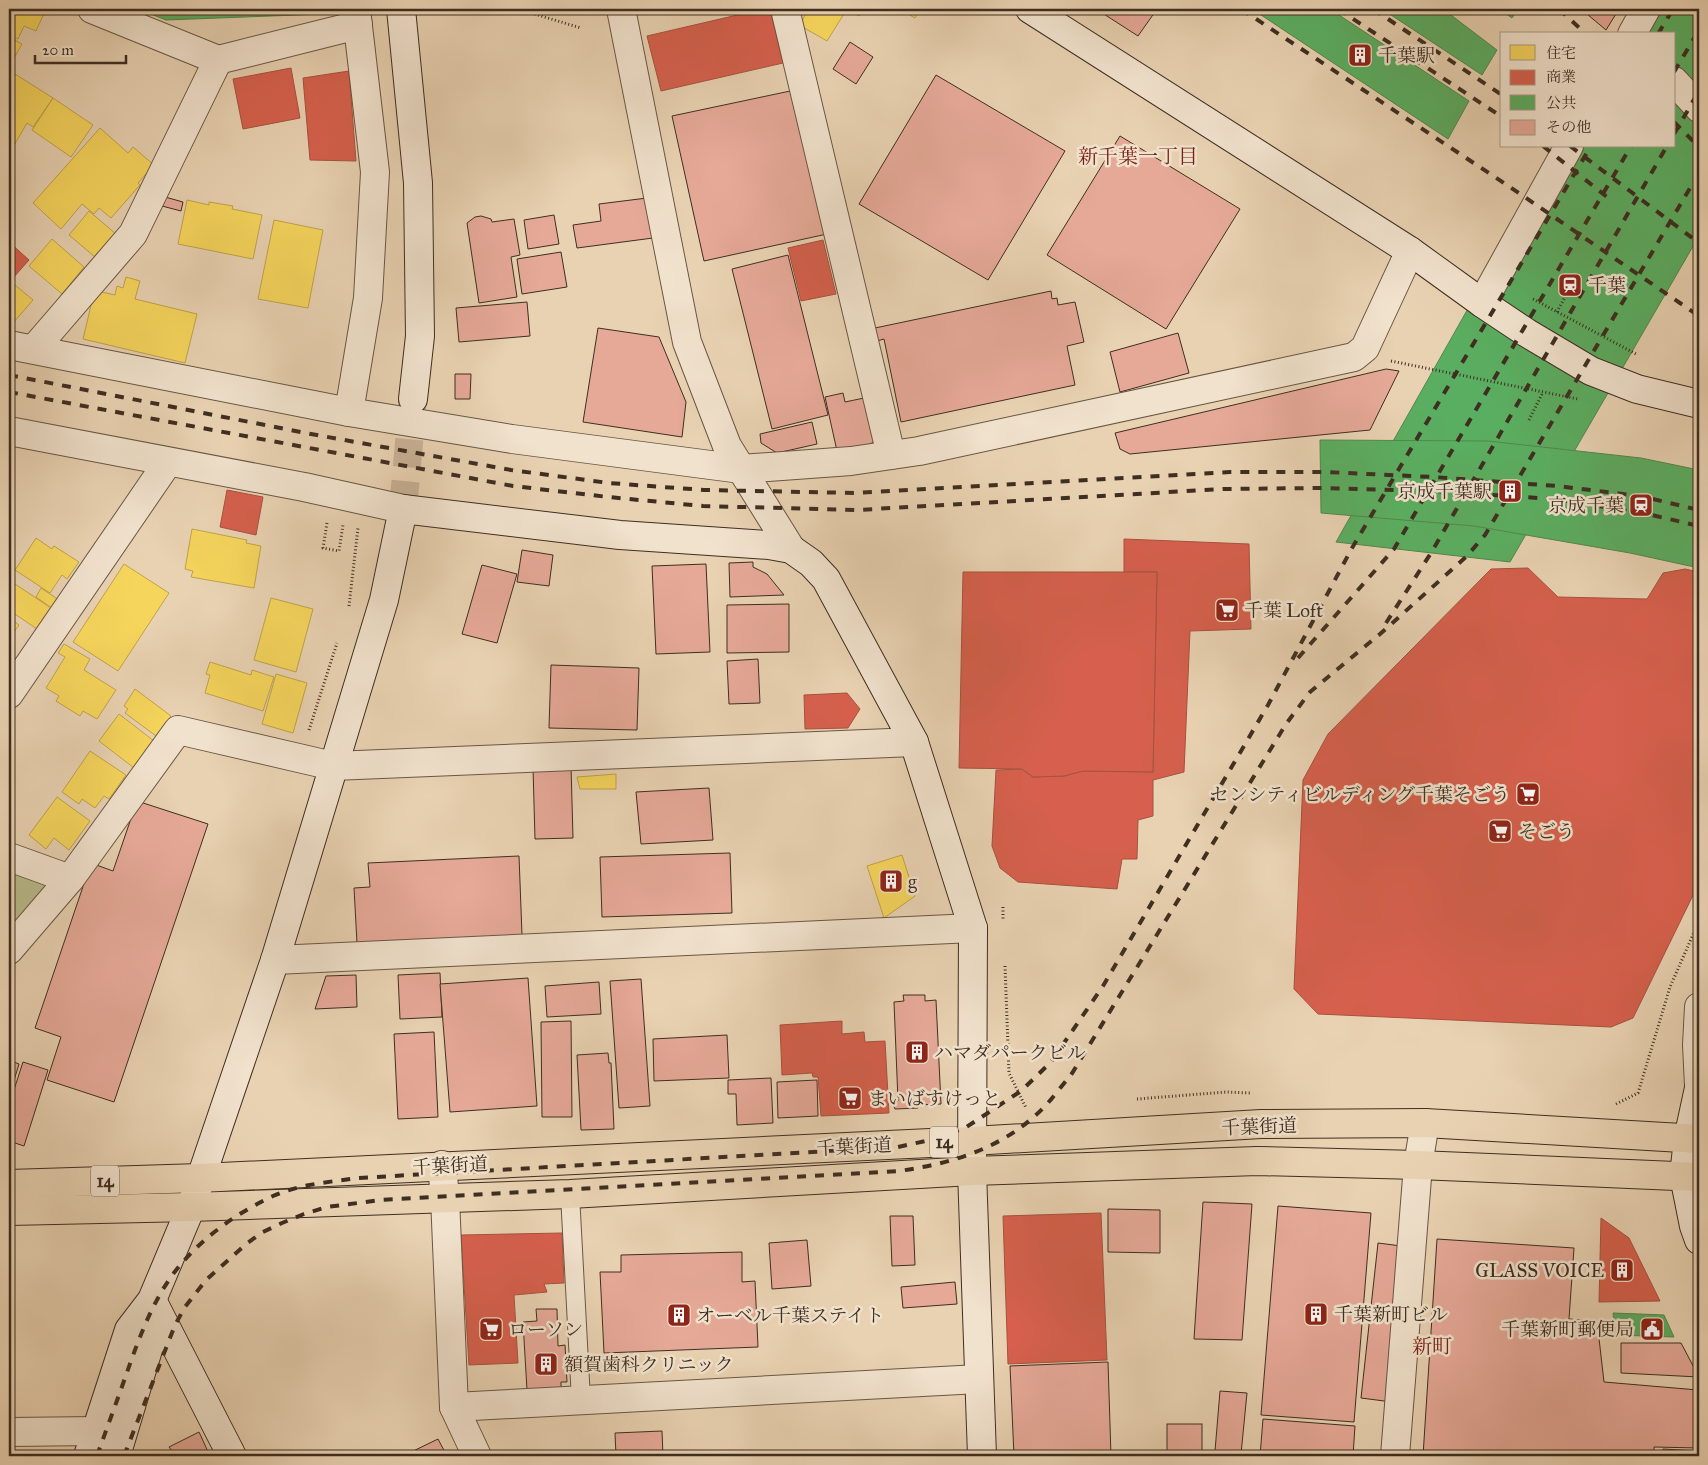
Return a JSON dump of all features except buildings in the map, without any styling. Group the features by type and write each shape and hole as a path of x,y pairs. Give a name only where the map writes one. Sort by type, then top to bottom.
{"highway":[{"name":"千葉街道","path":"9,1184 200,1178 972,1141 1261,1124 1425,1123 1694,1139"},
{"name":"千葉街道","path":"9,1211 191,1208 570,1194 972,1171 1256,1161 1418,1165 1692,1176"}],"street":[{"path":"92,9 218,60 357,17 375,172 368,298 349,412"},
{"path":"401,9 418,183 420,336 413,399"},
{"path":"621,9 687,342 727,446 791,549 811,563 826,579 914,742 973,928 972,1171 982,1456"},
{"path":"785,9 891,455"},
{"path":"1030,9 1410,251 1527,333 1591,371 1637,389 1699,404"},
{"path":"1633,32 1646,9"},
{"path":"21,347 134,234 218,60"},
{"path":"1676,83 1699,108"},
{"path":"1482,302 1568,148"},
{"path":"21,347 349,412 512,438 741,469 851,461 919,451 1354,357 1365,348 1410,251"},
{"path":"9,431 403,508 620,535 769,545 791,549"},
{"path":"9,694 168,462"},
{"path":"88,1456 129,1330 152,1300 191,1208 275,960 384,600 403,508"},
{"path":"9,950 70,879 178,730 333,766 914,742"},
{"path":"9,857 70,879"},
{"path":"275,960 973,928"},
{"path":"1699,1007 1697,1045 1699,1087 1692,1176 1694,1226 1699,1240"},
{"path":"1395,1456 1418,1165 1425,1123"},
{"path":"442,1165 454,1407 477,1456"},
{"path":"116,1456 153,1333 152,1300"},
{"path":"152,1300 232,1456"},
{"path":"454,1407 979,1379"},
{"path":"9,1432 97,1431"}],"lane":[{"path":"570,1194 581,1400"}],"path":[{"path":"518,9 581,28"},
{"path":"1496,278 1640,357"},
{"path":"1557,312 1565,297"},
{"path":"1383,362 1392,360 1578,400"},
{"path":"1529,420 1543,392"},
{"path":"332,493 323,548 339,551 344,519"},
{"path":"348,610 359,520"},
{"path":"299,758 339,638"},
{"path":"1003,907 1004,926"},
{"path":"1615,1104 1638,1093 1670,987 1699,921"},
{"path":"1005,966 1009,1073 1028,1112"},
{"path":"1129,1100 1226,1092 1256,1093"}],"green space":[{"path":"9,868 52,884 9,936"}],"tunnel":[{"path":"403,509 413,399"}],"railway":[{"path":"1241,9 1510,187 1699,316"},
{"path":"1338,9 1500,116"},
{"path":"1373,9 1500,94"},
{"path":"1559,9 1584,32"},
{"path":"1659,32 1673,9"},
{"path":"1676,69 1699,30"},
{"path":"1676,131 1699,91"},
{"path":"1676,124 1699,147"},
{"path":"1546,148 1607,197"},
{"path":"1573,148 1699,243"},
{"path":"97,1456 142,1332 155,1303 172,1275 192,1252 213,1233 260,1202 283,1192 315,1184 358,1178 898,1147 930,1140 965,1128 1021,1091 1051,1062 1103,986 1268,705 1352,548 1590,148"},
{"path":"1298,658 1394,549 1630,148"},
{"path":"1386,623 1431,553 1666,148"},
{"path":"124,1456 175,1325 185,1307 206,1280 245,1245 261,1233 304,1214 327,1207 381,1200 899,1171 920,1168 979,1151 1015,1131 1031,1119 1047,1104 1071,1075 1286,724 1310,692 1380,634 1466,557 1485,535 1699,173"},
{"path":"9,375 311,434 511,470 609,483 704,490 855,493 1230,472 1326,472 1557,486 1640,496 1699,510"},
{"path":"9,392 513,486 703,506 857,510 1223,489 1323,488 1434,491 1554,499 1643,513 1699,526"}],"place":[{"name":"千葉駅","path":"1360,55"},
{"name":"千葉","path":"1570,285"},
{"name":"京成千葉駅","path":"1510,491"},
{"name":"京成千葉","path":"1641,505"},
{"name":"千葉 Loft","path":"1227,610"},
{"name":"センシティビルディング千葉そごう","path":"1528,794"},
{"name":"そごう","path":"1500,831"},
{"name":"g","path":"891,881"},
{"name":"ハマダパークビル","path":"917,1052"},
{"name":"まいばすけっと","path":"850,1098"},
{"name":"GLASS VOICE","path":"1622,1270"},
{"name":"千葉新町ビル","path":"1316,1314"},
{"name":"オーベル千葉ステイト","path":"679,1315"},
{"name":"ローソン","path":"491,1329"},
{"name":"千葉新町郵便局","path":"1652,1329"},
{"name":"額賀歯科クリニック","path":"546,1364"}],"district":[{"name":"新千葉一丁目","path":"1138,156"},
{"name":"新町","path":"1432,1346"}]}
